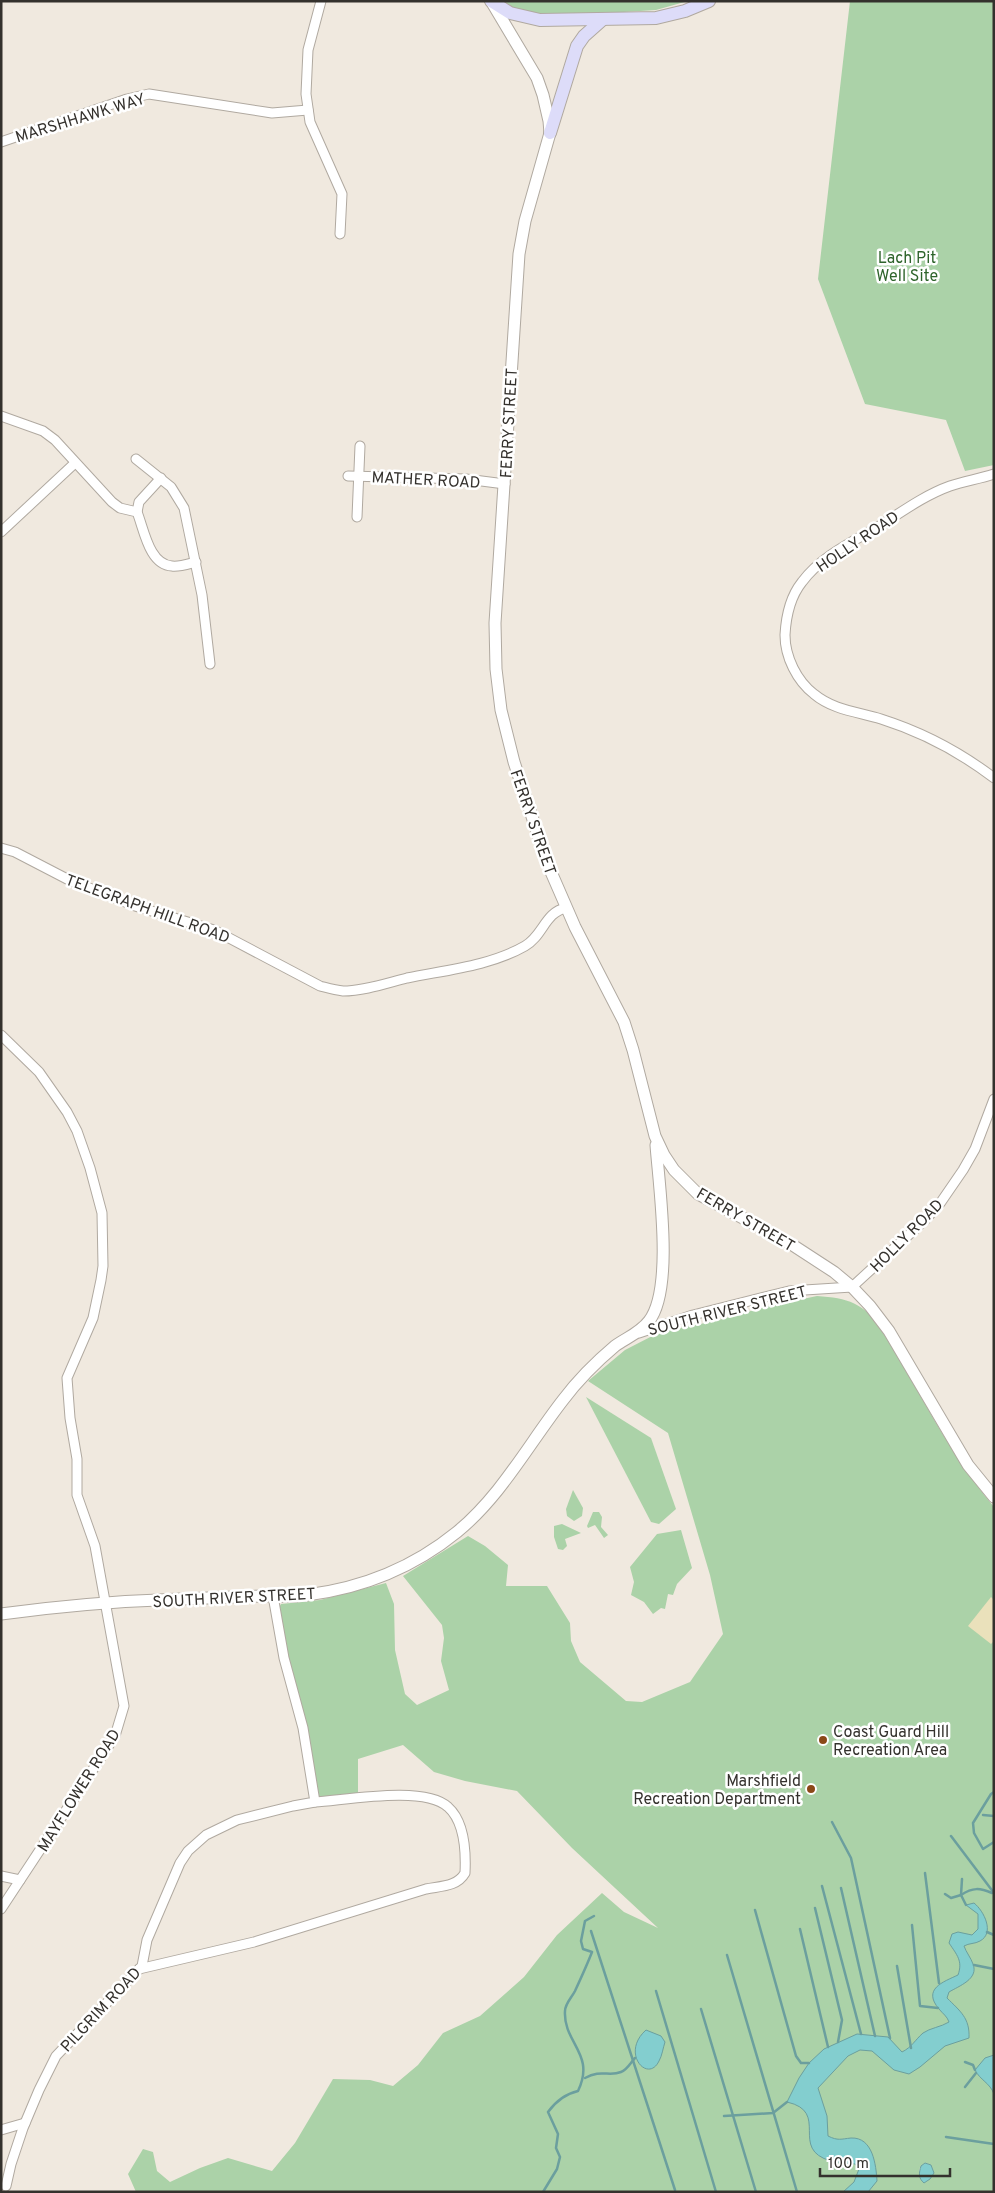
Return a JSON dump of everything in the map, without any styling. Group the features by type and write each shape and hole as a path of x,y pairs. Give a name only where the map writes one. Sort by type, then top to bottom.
{"main road":[{"path":"491,1 502,9 525,18 540,20 656,18 685,11 709,1"},
{"path":"550,133 577,46 584,36 602,20"}],"street":[{"path":"321,1 310,39 306,64 306,94 310,122 342,194 340,234"},
{"name":"FERRY STREET","path":"491,1 537,78 543,95 550,133 525,221 518,254 495,623 498,690 524,798 566,908 624,1022 655,1136 674,1170 698,1194 791,1244 834,1272 852,1287 870,1306 889,1331 968,1465 994,1497"},
{"name":"MARSHHAWK WAY","path":"1,142 127,99 149,94 272,113 308,110"},
{"path":"1,416 43,431 54,440 112,502 120,508 137,512"},
{"path":"356,517 360,446"},
{"path":"136,459 171,488 184,508 196,562 210,664"},
{"path":"1,532 75,463"},
{"name":"HOLLY ROAD","path":"994,474 950,486 921,500 834,553 812,570 801,583 791,601 785,623 785,643 791,663 799,678 813,694 826,703 881,719 938,742 977,765 994,778"},
{"name":"MATHER ROAD","path":"348,476 466,479 505,484"},
{"path":"161,478 139,502 137,512 154,556 160,562 172,566 196,562"},
{"name":"TELEGRAPH HILL ROAD","path":"1,848 69,880 135,906 214,930 320,986 339,990 355,989 459,967 513,952 528,944 553,913 566,908"},
{"name":"MAYFLOWER ROAD","path":"1,1035 39,1072 67,1112 81,1142 102,1213 103,1266 93,1318 67,1378 76,1458 76,1495 95,1546 124,1706 115,1736 1,1909"},
{"name":"HOLLY ROAD","path":"852,1287 925,1220 941,1202 975,1149 994,1099"},
{"name":"SOUTH RIVER STREET","path":"632,1336 650,1320 662,1279 663,1254 655,1136"},
{"name":"SOUTH RIVER STREET","path":"1,1614 172,1599 305,1595 360,1584 395,1570 438,1546 458,1531 490,1500 551,1415 581,1378 616,1345 632,1336 693,1315 789,1291 852,1287"},
{"path":"273,1596 284,1658 303,1728 315,1802"},
{"name":"PILGRIM ROAD","path":"6,2186 10,2164 25,2122 56,2056 139,1969 142,1966 147,1940 176,1871 188,1850 196,1842 206,1834 236,1820 315,1802 390,1795 419,1797 443,1804 449,1808 455,1817 462,1836 465,1873 458,1882 426,1889 255,1942 139,1969"},
{"path":"1,1876 20,1880"},
{"path":"1,2130 25,2122"}],"green space":[{"path":"503,1 688,1 656,10 608,13 532,13 516,9"},
{"name":"Lach Pit Well Site","path":"850,1 994,1 994,465 965,471 946,420 865,404 818,279"},
{"path":"817,1296 846,1300 869,1313 883,1329 948,1443 994,1507 994,2192 136,2192 128,2174 143,2149 153,2152 157,2171 170,2182 228,2158 272,2171 295,2143 333,2079 370,2080 393,2086 418,2065 443,2033 480,2016 524,1977 557,1935 602,1893 624,1912 658,1928 572,1848 517,1791 465,1781 434,1772 403,1745 358,1759 358,1799 315,1802 276,1613 281,1604 320,1600 386,1583 394,1604 395,1650 405,1694 417,1705 449,1690 441,1661 444,1638 442,1625 403,1576 468,1536 485,1546 508,1565 506,1586 547,1586 570,1623 571,1641 580,1662 626,1701 642,1702 690,1682 723,1634 710,1575 668,1433 588,1381 625,1350 660,1332 715,1321 765,1307","holes":["925,2163 931,2165 934,2173 924,2183 920,2177 920,2167"]},
{"path":"586,1397 651,1438 676,1509 659,1524 651,1522"},
{"path":"573,1490 583,1508 582,1516 574,1521 567,1516 566,1509"},
{"path":"593,1512 599,1512 602,1517 601,1527 608,1535 604,1538 595,1525 588,1528 587,1526"},
{"path":"562,1524 581,1533 565,1539 567,1546 563,1550 558,1549 554,1537 554,1526"},
{"path":"681,1530 692,1568 677,1584 673,1595 668,1594 665,1609 661,1608 653,1614 644,1602 631,1595 634,1582 630,1567 657,1534"}],"sand":[{"path":"991,1597 994,1600 994,1641 991,1644 968,1626"}],"water":[{"path":"974,1903 984,1916 987,1933 980,1941 964,1946 973,1964 973,1974 963,1984 949,1992 947,1998 966,2020 969,2038 945,2046 909,2074 894,2070 872,2051 860,2050 848,2056 818,2088 827,2116 828,2136 837,2139 858,2139 864,2142 872,2153 876,2167 877,2181 868,2192 843,2192 854,2182 859,2169 855,2164 831,2161 819,2155 812,2148 809,2122 806,2114 800,2107 787,2102 809,2063 824,2049 857,2034 888,2037 902,2052 911,2046 923,2033 949,2022 934,2002 934,1991 936,1987 958,1975 959,1962 949,1943 952,1934 958,1932 972,1935 978,1929 978,1914 966,1905"},
{"path":"646,2030 661,2036 665,2042 659,2061 654,2067 649,2069 639,2063 636,2056 639,2039"},
{"path":"994,2055 994,2094 975,2070 985,2058"},
{"path":"925,2163 931,2165 934,2173 924,2183 919,2173 921,2166"}],"waterway":[{"path":"994,1792 973,1823 974,1833 983,1849 994,1842"},
{"path":"983,1815 994,1816"},
{"path":"832,1822 851,1858 890,2038"},
{"path":"951,1836 994,1893"},
{"path":"925,1873 939,1983"},
{"path":"945,1894 951,1898 961,1895 962,1879"},
{"path":"822,1886 861,2034"},
{"path":"841,1888 875,2036"},
{"path":"966,1905 961,1895 965,1892 976,1889 992,1893"},
{"path":"815,1908 842,2020 838,2042"},
{"path":"755,1910 796,2056 801,2063 809,2063"},
{"path":"543,2192 557,2169 560,2157 556,2148 558,2134 548,2112 561,2098 578,2091 583,2078 581,2058 569,2032 565,2011 592,1952 583,1949 581,1941 585,1921 594,1916"},
{"path":"912,1925 920,2006 938,2008"},
{"path":"800,1929 828,2047"},
{"path":"591,1931 675,2190"},
{"path":"987,1932 994,1935"},
{"path":"727,1955 797,2192"},
{"path":"974,1965 994,1969"},
{"path":"897,1966 911,2048"},
{"path":"656,1991 716,2192"},
{"path":"701,2009 756,2192"},
{"path":"585,2078 600,2073 613,2074 621,2072 635,2058"},
{"path":"965,2062 973,2065 975,2070"},
{"path":"965,2087 976,2073"},
{"path":"724,2116 773,2113 787,2102"},
{"path":"946,2137 994,2144"}],"place":[{"name":"Coast Guard Hill Recreation Area","path":"823,1740"},
{"name":"Marshfield Recreation Department","path":"811,1789"}]}
